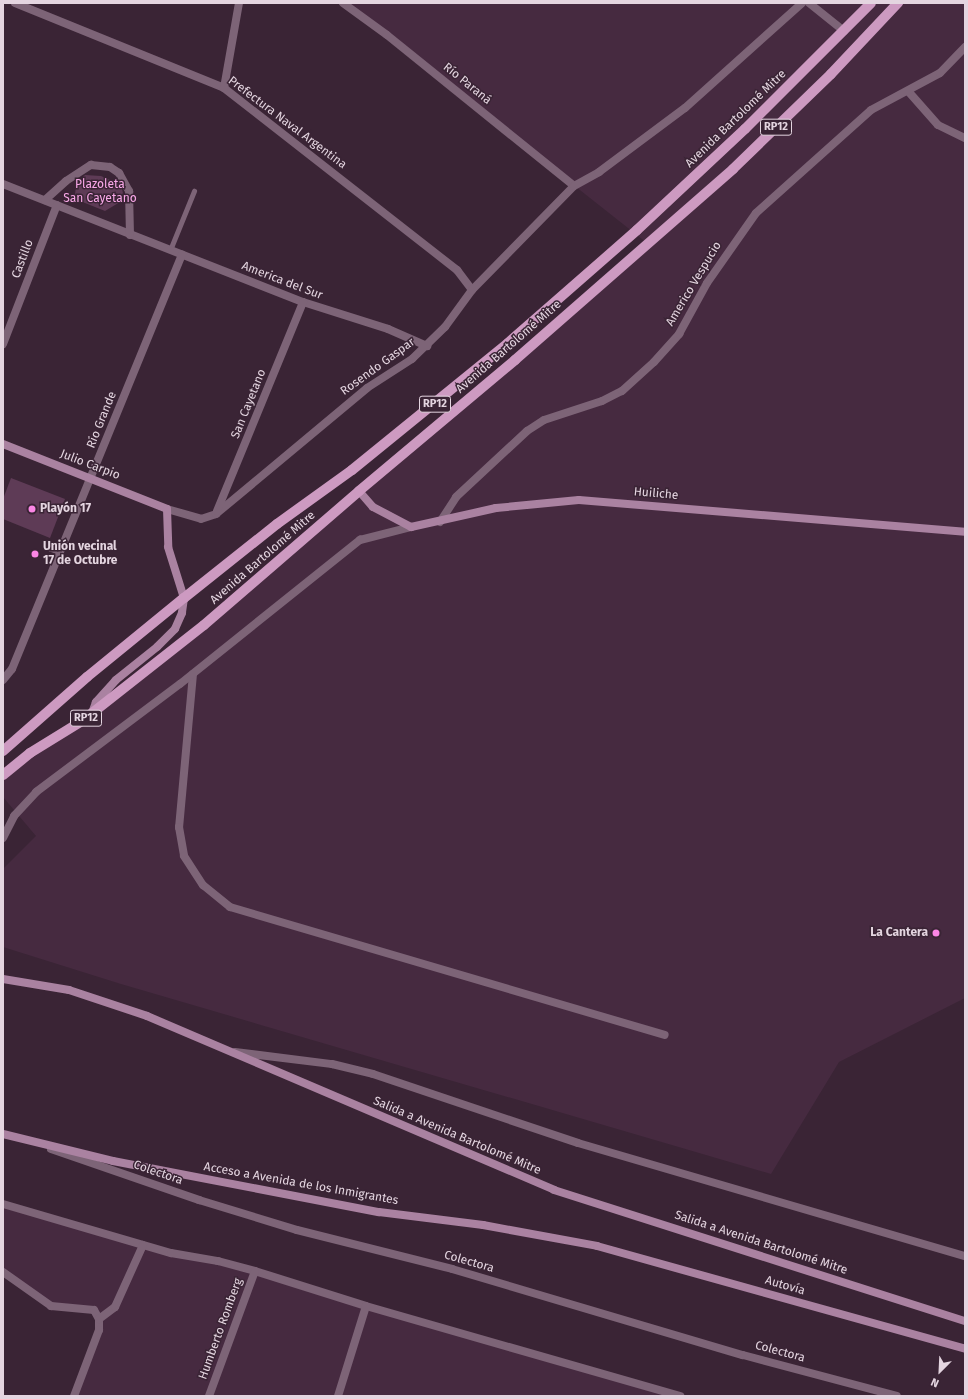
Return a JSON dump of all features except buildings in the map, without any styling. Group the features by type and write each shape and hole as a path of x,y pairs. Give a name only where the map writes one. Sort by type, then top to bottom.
{"main road":[{"name":"Avenida Bartolomé Mitre","path":"3,775 30,753 92,714 204,626 359,491 515,360 733,169 831,74 898,3"},
{"name":"Avenida Bartolomé Mitre","path":"3,751 87,677 184,598 277,524 352,470 508,343 637,230 844,32 870,4"}],"street":[{"name":"Prefectura Naval Argentina","path":"15,3 224,88 457,270 472,290"},
{"path":"224,88 239,3"},
{"name":"Río Paraná","path":"343,3 388,35 574,186"},
{"path":"352,3 388,35"},
{"name":"Rosendo Gaspar","path":"167,509 201,519 216,514 367,388 412,359 427,346 445,326 472,290 574,186 599,172 685,108 802,3"},
{"path":"809,3 844,32"},
{"name":"Americo Vespucio","path":"440,522 456,497 527,431 544,420 602,401 622,391 654,362 679,334 707,283 756,213 844,132 871,110 940,73 965,47"},
{"path":"908,91 938,124 965,138"},
{"path":"45,200 86,167 103,165 119,173 129,191 130,235"},
{"name":"America del Sur","path":"3,184 303,302 388,329 427,346"},
{"name":"Castillo","path":"3,344 57,205"},
{"name":"Río Grande","path":"3,680 12,669 182,255"},
{"name":"San Cayetano","path":"216,514 303,302"},
{"name":"Julio Carpio","path":"3,444 167,509"},
{"path":"359,491 373,508 411,527"},
{"name":"Huiliche","path":"411,527 440,522 496,508 579,500 965,532"},
{"path":"92,714 96,702 111,684 157,647 175,629 182,613 184,598 168,547 167,509"},
{"path":"3,838 14,816 36,792 193,674 360,540 411,527"},
{"path":"193,674 179,827 184,856 203,885 230,907 240,912 665,1035"},
{"name":"Salida a Avenida Bartolomé Mitre","path":"3,979 69,990 147,1016 235,1052 500,1169 554,1190 797,1266 906,1304 965,1321"},
{"path":"235,1052 332,1064 373,1074 578,1143 965,1256"},
{"name":"Acceso a Avenida de los Inmigrantes","path":"3,1134 37,1144 379,1212 483,1225 597,1246"},
{"name":"Colectora","path":"37,1144 199,1200 297,1230 452,1269 743,1355 897,1396"},
{"path":"5,1203 143,1245 255,1271 366,1306 680,1396"},
{"path":"99,1319 115,1307 143,1245"},
{"name":"Autovía","path":"597,1246 965,1349"},
{"name":"Humberto Romberg","path":"209,1396 255,1271"},
{"path":"3,1272 41,1302 51,1306 87,1307 94,1310 99,1319 98,1330 74,1396"},
{"path":"338,1396 366,1306"}],"lane":[{"path":"170,250 194,191"},
{"path":"48,548 60,552"}],"shaded area":[{"path":"343,3 965,3 965,998 839,1062 771,1174 121,984 3,947 3,869 36,836 3,797 3,775 204,625 647,243"},
{"path":"3,1204 143,1245 218,1261 680,1396 74,1396 98,1330 94,1310 51,1306 3,1272"}],"green space":[{"name":"Plazoleta San Cayetano","path":"85,175 101,176 121,185 123,193 120,202 105,211 80,201 75,195 76,185"},
{"name":"Playón 17","path":"11,478 65,499 50,538 3,519 3,499"}],"place":[{"name":"Playón 17","path":"32,509"},
{"name":"Unión vecinal 17 de Octubre","path":"35,554"},
{"name":"La Cantera","path":"936,933"}]}
